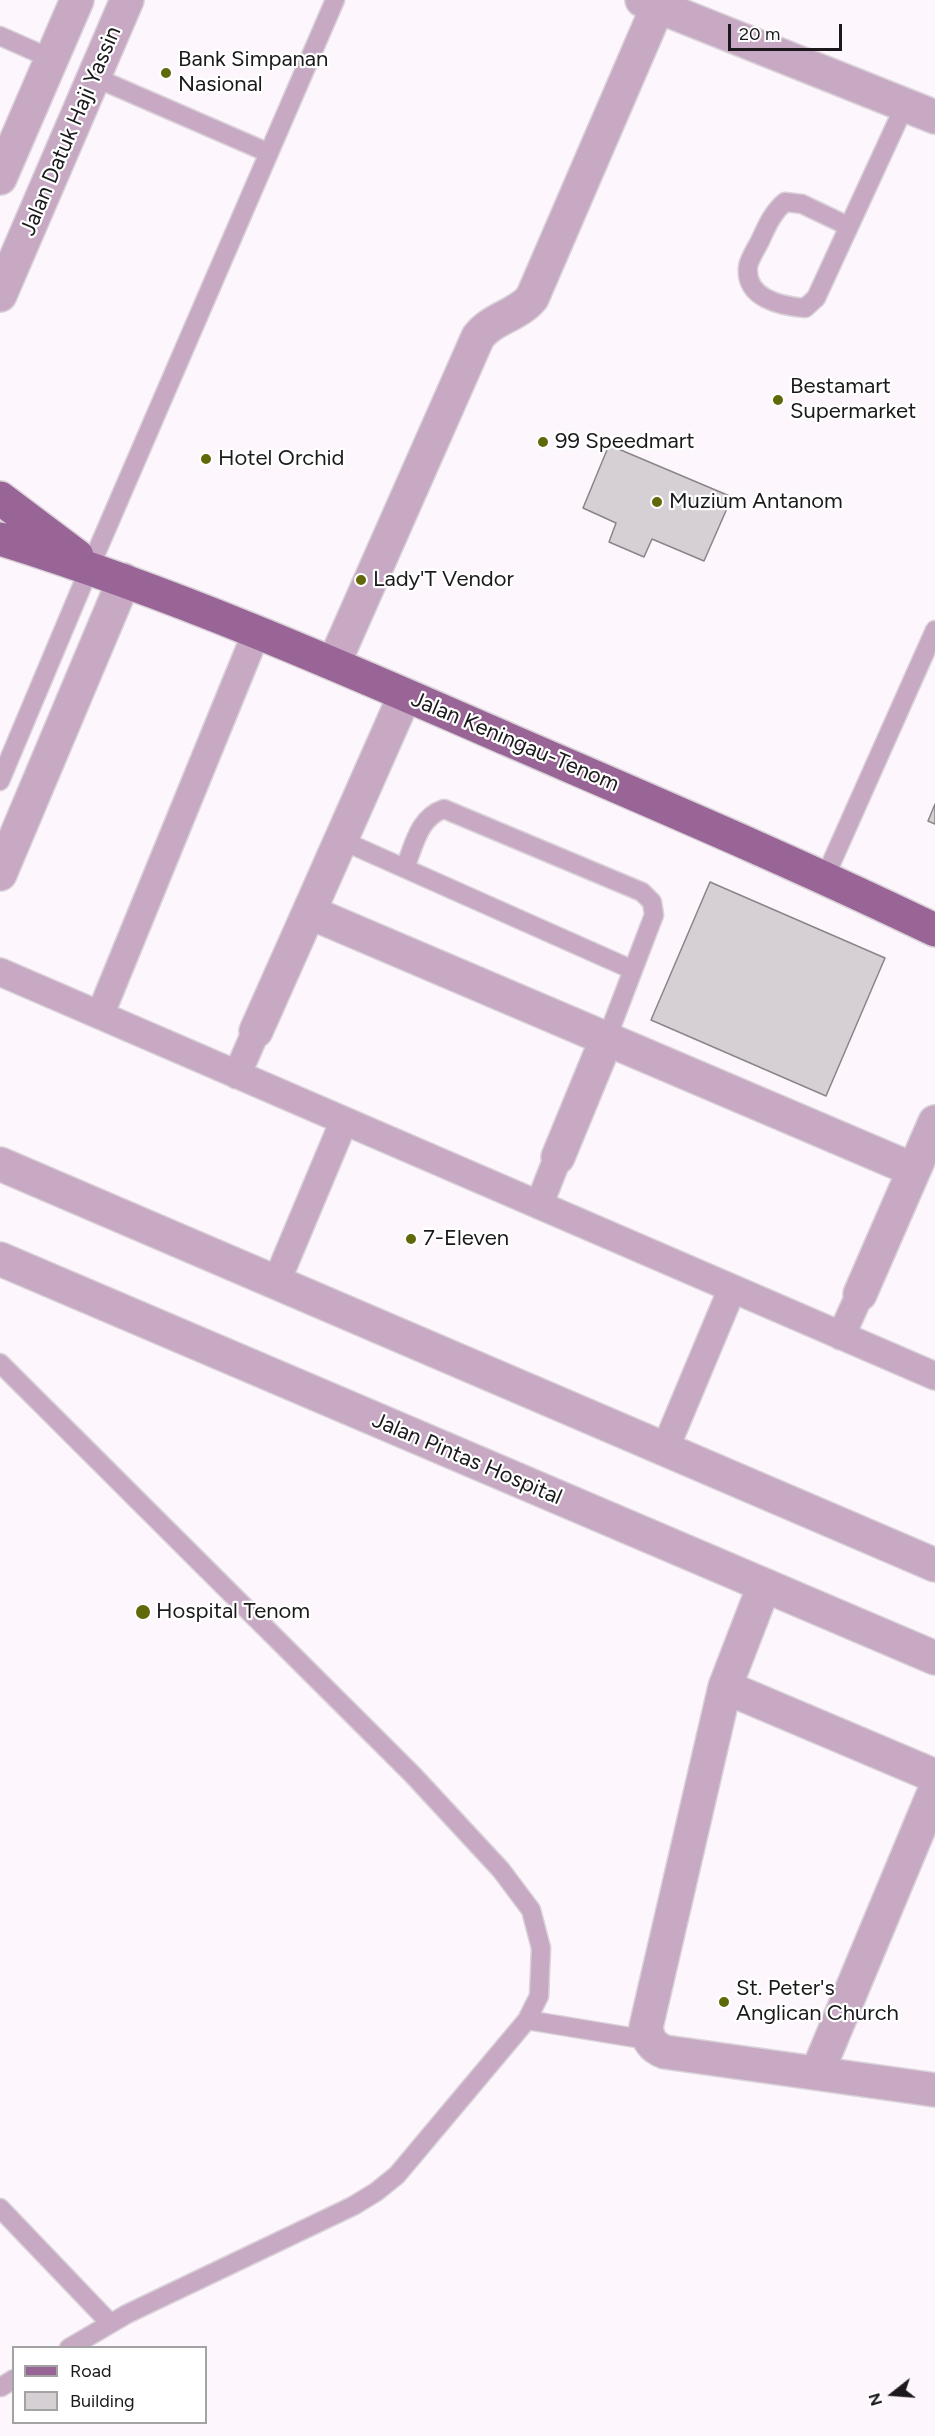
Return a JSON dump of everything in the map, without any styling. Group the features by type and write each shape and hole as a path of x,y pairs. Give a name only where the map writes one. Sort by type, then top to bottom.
{"main road":[{"name":"Jalan Keningau-Tenom","path":"0,498 90,567"},
{"name":"Jalan Keningau-Tenom","path":"0,540 90,567 334,663 825,877 935,930"}],"street":[{"name":"Jalan Datuk Haji Yassin","path":"0,178 77,0"},
{"name":"Jalan Datuk Haji Yassin","path":"0,295 127,0"},
{"path":"334,663 478,337 485,327 526,306 532,298 650,3 935,117"},
{"path":"0,874 124,580"},
{"path":"100,1015 257,631"},
{"path":"237,1075 405,695"},
{"path":"309,912 914,1170"},
{"path":"0,972 935,1376"},
{"path":"539,1205 607,1038"},
{"path":"276,1283 344,1121"},
{"path":"841,1336 935,1122"},
{"path":"0,1164 935,1565"},
{"name":"Jalan Pintas Hospital","path":"0,1259 935,1658"},
{"path":"665,1449 732,1289"},
{"path":"764,1586 724,1687 646,2027 648,2040 657,2049 665,2052 935,2090"},
{"path":"724,1687 935,1776"},
{"path":"817,2073 935,1790"}],"lane":[{"path":"0,781 335,0"},
{"path":"0,36 52,58"},
{"path":"94,77 269,153"},
{"path":"848,226 802,204 785,202 775,210 748,265 749,283 757,294 788,307 805,309 816,298 905,105"},
{"path":"825,877 935,630"},
{"path":"405,868 424,820 433,812 444,809 642,892 652,902 654,915 607,1038"},
{"path":"341,840 633,970"},
{"path":"0,1363 413,1775 501,1870 531,1910 541,1948 539,1996 527,2020 397,2175 376,2192 352,2206 110,2324 72,2346"},
{"path":"527,2020 648,2040"},
{"path":"0,2208 110,2324"}],"building":[{"name":"Muzium Antanom","path":"609,445 732,497 704,561 652,539 644,557 609,542 616,523 583,508"},
{"path":"935,804 935,824 928,821"},
{"path":"710,882 885,958 826,1096 651,1020"}],"place":[{"name":"Bank Simpanan Nasional","path":"166,73"},
{"name":"Bestamart Supermarket","path":"778,400"},
{"name":"99 Speedmart","path":"543,442"},
{"name":"Hotel Orchid","path":"206,459"},
{"name":"Muzium Antanom","path":"657,502"},
{"name":"Lady'T Vendor","path":"361,580"},
{"name":"7-Eleven","path":"411,1239"},
{"name":"Hospital Tenom","path":"143,1612"},
{"name":"St. Peter's Anglican Church","path":"724,2002"}]}
